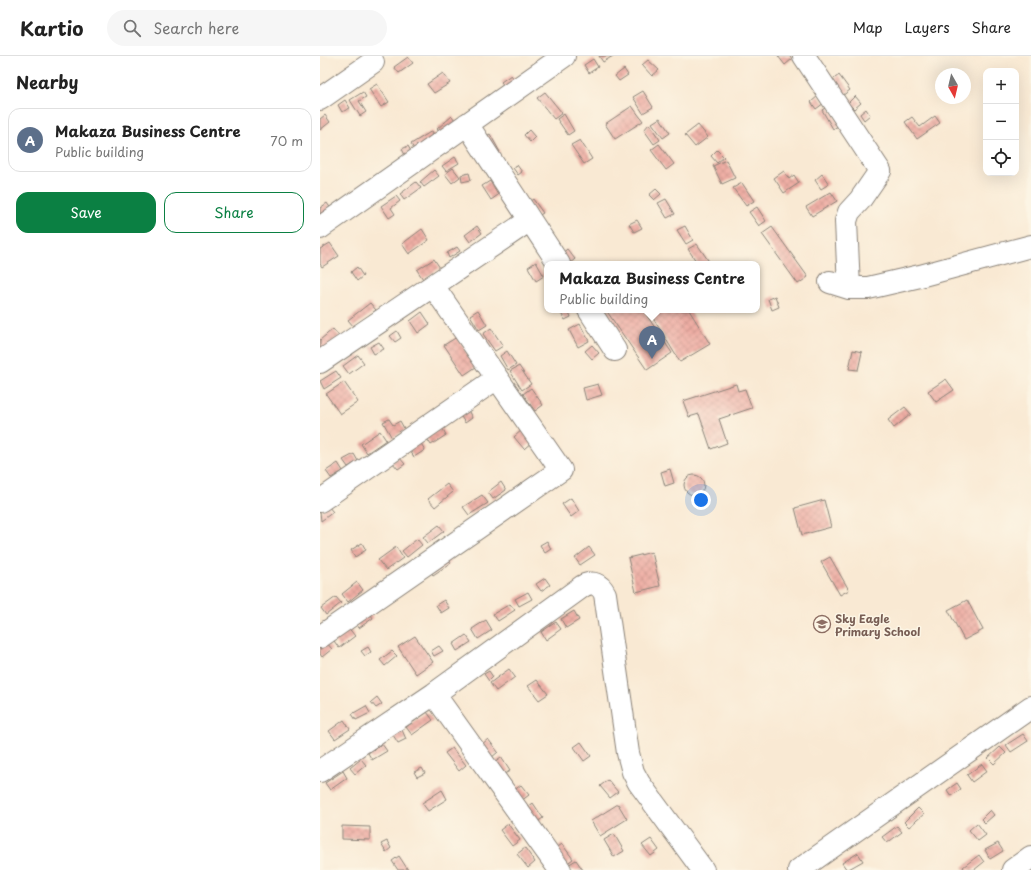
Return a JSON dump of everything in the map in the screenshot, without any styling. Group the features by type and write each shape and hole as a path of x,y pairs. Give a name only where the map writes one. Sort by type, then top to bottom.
{"street":[{"path":"320,228 564,56"},
{"path":"804,56 880,170 860,200 849,212 846,221 839,285 868,288 1028,253"},
{"path":"320,99 373,62"},
{"path":"467,124 557,261"},
{"path":"320,362 530,220"},
{"path":"320,637 561,470 433,286"},
{"path":"591,313 615,350"},
{"path":"320,502 497,378"},
{"path":"320,771 434,694 583,586 589,583 596,584 602,588 604,594 628,753 633,772 639,783 704,870"},
{"path":"434,694 560,870"},
{"path":"799,870 1031,707"},
{"path":"1013,870 1031,857"}],"building":[{"path":"599,56 613,56 603,62"},
{"path":"778,56 790,56 792,59 785,65"},
{"path":"408,57 413,63 399,73 394,67"},
{"path":"593,59 598,67 589,73 584,65"},
{"path":"648,60 659,70 652,76 642,65"},
{"path":"624,69 628,75 619,81 615,76"},
{"path":"443,73 450,83 434,93 427,84"},
{"path":"511,75 516,81 507,89 501,82"},
{"path":"839,75 850,90 842,96 831,81"},
{"path":"377,84 389,102 381,107 369,89"},
{"path":"643,91 653,107 643,113 633,97"},
{"path":"363,92 366,97 359,101 366,112 360,116 350,100"},
{"path":"545,92 562,113 554,119 537,98"},
{"path":"818,96 824,103 816,109 811,102"},
{"path":"855,96 861,103 854,109 848,103"},
{"path":"345,100 350,108 342,112 338,105"},
{"path":"632,106 643,121 615,139 605,124"},
{"path":"828,106 840,125 833,129 822,110"},
{"path":"866,109 870,115 864,120 860,114"},
{"path":"564,114 574,131 568,135 557,119"},
{"path":"325,115 330,122 320,130 320,119"},
{"path":"452,116 457,123 442,135 437,129"},
{"path":"935,116 940,123 917,139 905,122 912,117 920,127"},
{"path":"660,118 670,133 663,138 652,123"},
{"path":"649,124 660,140 654,144 644,130"},
{"path":"698,125 708,137 695,147 685,135"},
{"path":"529,130 535,137 530,142 524,135"},
{"path":"432,131 436,138 415,151 411,144"},
{"path":"490,134 500,152 491,157 481,139"},
{"path":"580,140 592,159 584,164 571,145"},
{"path":"659,144 674,164 666,170 651,150"},
{"path":"408,146 412,153 406,157 402,149"},
{"path":"717,150 724,157 717,163 711,156"},
{"path":"455,157 459,163 446,171 442,166"},
{"path":"726,160 735,178 722,184 713,166"},
{"path":"517,165 522,172 518,175 513,168"},
{"path":"453,168 460,177 452,183 445,174"},
{"path":"434,170 439,176 424,187 420,182"},
{"path":"784,171 789,179 794,175 799,183 784,193 774,178"},
{"path":"469,173 471,180 462,182 461,175"},
{"path":"822,174 829,184 821,189 815,180"},
{"path":"490,181 498,195 491,200 482,186"},
{"path":"416,182 421,188 404,200 400,194"},
{"path":"742,183 754,201 746,206 733,188"},
{"path":"656,189 661,194 654,200 649,195"},
{"path":"831,192 837,201 812,216 806,207"},
{"path":"396,196 400,201 391,208 395,214 389,218 381,206"},
{"path":"533,199 543,213 538,216 528,203"},
{"path":"666,199 675,214 667,218 658,203"},
{"path":"327,203 331,209 320,218 320,208"},
{"path":"757,207 766,221 759,226 749,212"},
{"path":"637,220 642,228 634,232 629,224"},
{"path":"477,226 482,233 470,242 465,235"},
{"path":"685,226 693,240 686,244 677,230"},
{"path":"772,227 808,277 798,284 762,234"},
{"path":"422,229 429,240 409,254 402,244"},
{"path":"330,243 339,256 322,267 320,264 320,249"},
{"path":"697,244 709,261 696,261 688,249"},
{"path":"457,247 460,251 449,258 447,253"},
{"path":"567,249 575,259 573,261 566,261 560,255"},
{"path":"434,259 440,268 423,279 417,270"},
{"path":"536,262 544,276 536,281 528,267"},
{"path":"357,267 363,276 357,281 351,272"},
{"path":"775,296 779,307 772,310 768,299"},
{"path":"370,303 376,310 354,327 348,320"},
{"path":"478,310 487,325 479,330 470,315"},
{"path":"422,312 430,324 418,333 410,321"},
{"path":"561,313 569,313 571,317 565,320"},
{"path":"608,313 645,313 672,353 647,370"},
{"path":"650,313 691,313 710,344 680,362"},
{"path":"580,324 589,341 578,347 569,330"},
{"path":"491,328 503,346 495,351 483,334"},
{"path":"333,329 340,337 323,352 320,348 320,340"},
{"path":"397,331 401,338 395,342 390,336"},
{"path":"457,337 476,367 464,375 444,345"},
{"path":"379,342 384,349 374,354 370,347"},
{"path":"592,345 599,353 592,359 585,351"},
{"path":"853,350 862,352 858,370 849,369"},
{"path":"507,351 516,365 508,370 500,356"},
{"path":"358,355 364,363 349,374 343,366"},
{"path":"519,366 531,384 522,390 510,371"},
{"path":"336,371 341,378 324,389 320,381"},
{"path":"946,379 954,390 936,402 928,391"},
{"path":"344,382 358,402 340,414 326,394"},
{"path":"598,384 602,395 586,400 583,388"},
{"path":"736,384 738,391 745,389 752,408 719,419 727,443 711,449 699,414 689,417 683,401"},
{"path":"531,388 543,405 535,411 523,394"},
{"path":"905,407 911,414 894,428 888,420"},
{"path":"468,410 472,418 465,423 460,415"},
{"path":"389,419 393,425 400,421 405,430 392,438 383,422"},
{"path":"442,427 446,435 431,445 426,437"},
{"path":"523,429 533,441 524,449 514,437"},
{"path":"380,431 386,440 367,453 361,444"},
{"path":"420,442 425,450 414,457 409,449"},
{"path":"354,454 358,461 348,467 343,460"},
{"path":"399,457 405,464 398,469 392,462"},
{"path":"338,463 343,471 331,478 326,471"},
{"path":"670,469 674,483 665,486 661,472"},
{"path":"694,475 701,478 704,485 701,492 694,495 687,492 684,485 687,478"},
{"path":"501,482 506,490 493,499 488,492"},
{"path":"447,484 453,492 435,507 428,499"},
{"path":"482,495 488,503 469,515 463,507"},
{"path":"571,498 579,511 571,517 562,504"},
{"path":"824,500 831,527 802,535 795,508"},
{"path":"328,506 333,512 321,521 320,512"},
{"path":"439,525 444,531 428,543 423,537"},
{"path":"417,539 422,545 407,557 402,551"},
{"path":"547,541 551,549 545,553 540,545"},
{"path":"362,543 366,550 355,557 351,550"},
{"path":"396,547 403,558 386,570 378,560"},
{"path":"589,547 595,555 580,565 575,558"},
{"path":"652,552 660,586 636,592 628,558"},
{"path":"447,557 451,563 433,575 429,569"},
{"path":"830,557 849,590 840,595 821,562"},
{"path":"545,578 550,585 541,591 536,584"},
{"path":"357,582 363,590 348,602 342,594"},
{"path":"528,592 532,599 519,606 515,599"},
{"path":"336,597 341,603 326,615 321,608"},
{"path":"444,600 449,608 441,613 436,605"},
{"path":"967,600 983,630 964,640 948,610"},
{"path":"510,604 515,610 498,621 493,614"},
{"path":"368,610 373,618 359,628 354,620"},
{"path":"574,611 579,620 566,628 561,619"},
{"path":"486,620 492,630 478,639 472,629"},
{"path":"556,622 561,629 546,640 541,632"},
{"path":"347,626 355,636 339,648 332,638"},
{"path":"466,635 471,642 457,651 453,644"},
{"path":"415,636 433,662 416,674 398,647"},
{"path":"325,641 332,649 322,657 320,654 320,645"},
{"path":"439,646 443,651 434,656 431,651"},
{"path":"368,647 371,652 365,656 361,651"},
{"path":"392,651 397,656 385,666 380,660"},
{"path":"509,669 515,677 496,691 490,683"},
{"path":"489,671 493,677 489,681 484,674"},
{"path":"537,680 548,694 539,700 528,686"},
{"path":"377,697 382,704 376,708 371,702"},
{"path":"366,706 370,713 356,720 352,714"},
{"path":"427,712 433,720 412,735 406,727"},
{"path":"344,720 350,729 335,739 329,731"},
{"path":"402,730 406,739 398,743 393,735"},
{"path":"1023,734 1028,741 1011,752 1006,745"},
{"path":"488,739 498,752 491,758 481,745"},
{"path":"581,742 591,756 584,761 574,747"},
{"path":"382,744 387,751 372,760 368,753"},
{"path":"1000,747 1006,753 994,764 988,758"},
{"path":"452,748 466,765 459,771 445,753"},
{"path":"501,757 510,771 502,775 494,762"},
{"path":"361,759 366,765 355,774 350,768"},
{"path":"982,764 987,771 972,782 967,775"},
{"path":"422,768 425,773 417,777 414,772"},
{"path":"343,771 347,778 330,790 325,783"},
{"path":"608,780 618,792 610,798 600,786"},
{"path":"957,783 961,789 951,796 947,790"},
{"path":"521,785 529,795 521,801 513,791"},
{"path":"442,790 447,799 428,811 422,803"},
{"path":"533,803 543,818 537,822 527,808"},
{"path":"618,804 627,819 600,836 591,821"},
{"path":"918,808 924,814 909,827 904,822"},
{"path":"990,810 994,815 985,823 981,819"},
{"path":"977,823 986,835 978,841 969,830"},
{"path":"508,824 520,840 512,846 500,830"},
{"path":"342,826 370,827 370,840 342,839"},
{"path":"897,826 902,832 887,843 882,837"},
{"path":"614,834 624,851 614,857 604,840"},
{"path":"651,839 659,850 651,856 642,845"},
{"path":"387,841 391,848 386,852 381,844"},
{"path":"998,843 1003,851 990,859 985,850"},
{"path":"562,844 573,859 565,865 554,850"},
{"path":"525,848 535,862 528,868 517,854"},
{"path":"858,853 863,861 847,870 842,863"},
{"path":"979,855 984,862 974,870 965,870 963,867"},
{"path":"399,856 408,870 398,870 392,861"},
{"path":"576,860 583,870 572,870 568,865"}],"place":[{"name":"Makaza Business Centre","path":"652,359"},
{"name":"Sky Eagle Primary School","path":"822,624"}]}
